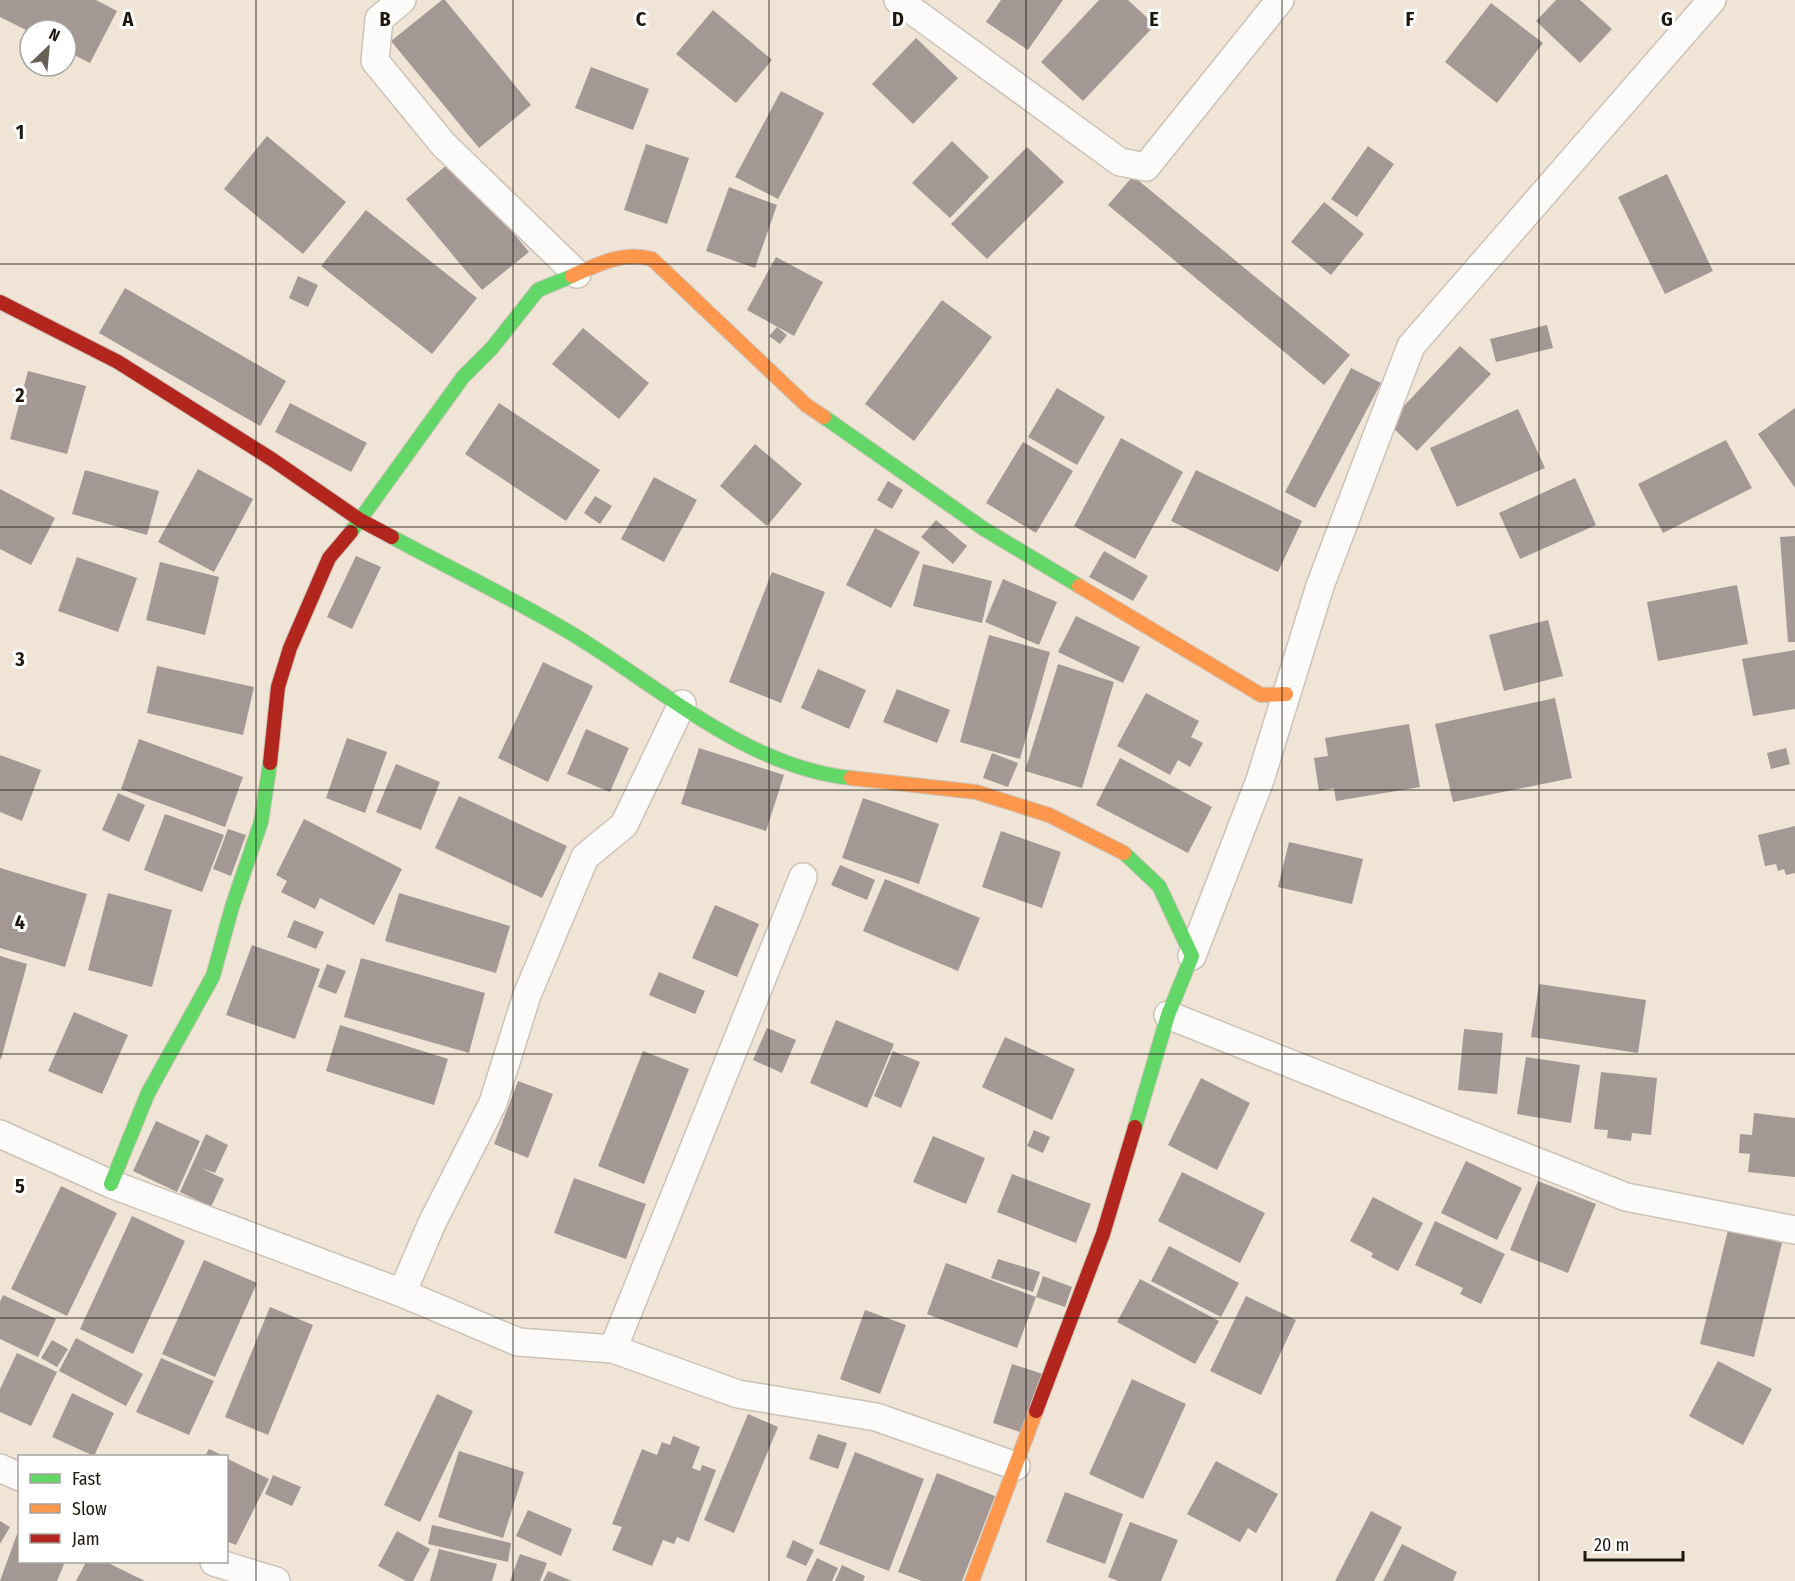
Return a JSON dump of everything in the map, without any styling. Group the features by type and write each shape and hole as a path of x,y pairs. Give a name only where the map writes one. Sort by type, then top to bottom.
{"street":[{"path":"402,0 379,18 375,61 443,144 577,274"},
{"path":"898,0 1120,162 1146,167 1280,0"},
{"path":"972,1581 1103,1234 1168,1015 1260,780 1320,586 1411,346 1712,0"},
{"path":"111,1184 148,1093 213,976 232,907 261,822 268,786 278,687 290,648 329,558 360,520 456,386 492,348 538,290 616,257 637,255 652,259 806,405 984,529 1261,695 1286,694"},
{"path":"0,302 118,362 273,460 360,520 569,632 713,725 773,757 839,777 976,792 1049,814 1121,851 1159,886 1192,956"},
{"path":"402,1293 432,1223 493,1103 527,995 585,856 624,825 682,704"},
{"path":"613,1349 803,877"},
{"path":"1168,1015 1626,1197 1795,1230"},
{"path":"0,1134 111,1184 402,1293 518,1342 613,1349 738,1394 876,1417 1016,1466"},
{"path":"0,1468 18,1476"},
{"path":"217,1563 276,1581"}],"building":[{"path":"0,0 96,0 117,11 90,63 78,57 78,18 18,18 18,26 0,17"},
{"path":"442,0 445,0 531,105 479,148 391,41"},
{"path":"1001,0 1063,0 1028,50 986,22"},
{"path":"1099,0 1128,0 1155,25 1083,101 1041,62"},
{"path":"1556,0 1580,0 1612,29 1580,63 1536,21"},
{"path":"1491,3 1543,43 1497,103 1445,62"},
{"path":"713,10 772,60 736,103 676,54"},
{"path":"916,38 958,78 913,124 872,84"},
{"path":"591,67 649,89 633,130 575,108"},
{"path":"781,91 824,113 778,199 735,177"},
{"path":"267,136 346,202 303,254 224,189"},
{"path":"952,141 989,177 950,218 912,183"},
{"path":"646,144 689,158 667,224 624,210"},
{"path":"1368,146 1394,164 1357,217 1331,199"},
{"path":"1027,147 1064,182 987,259 951,224"},
{"path":"453,160 529,252 482,290 406,199"},
{"path":"1667,174 1713,271 1665,294 1618,197"},
{"path":"1133,176 1350,355 1324,385 1108,205"},
{"path":"729,187 777,205 755,268 706,251"},
{"path":"1324,202 1364,234 1331,275 1291,242"},
{"path":"366,210 477,298 432,354 321,266"},
{"path":"776,257 823,282 794,336 747,310"},
{"path":"298,276 318,285 308,307 289,298"},
{"path":"125,288 286,381 260,426 99,333"},
{"path":"942,300 992,337 914,441 865,404"},
{"path":"1547,325 1553,348 1496,362 1490,339"},
{"path":"777,327 787,335 780,344 769,336"},
{"path":"583,328 649,383 619,419 552,364"},
{"path":"1460,346 1491,374 1417,451 1388,423"},
{"path":"1351,368 1381,383 1315,508 1285,492"},
{"path":"28,371 86,386 67,454 10,439"},
{"path":"1057,388 1105,417 1077,465 1028,437"},
{"path":"290,403 367,443 351,472 275,432"},
{"path":"499,403 600,470 566,521 465,454"},
{"path":"1795,408 1795,488 1758,434"},
{"path":"1518,409 1545,468 1457,507 1430,448"},
{"path":"1121,438 1183,472 1135,559 1074,526"},
{"path":"1726,440 1752,488 1663,533 1638,484"},
{"path":"1023,442 1073,471 1036,533 986,503"},
{"path":"755,444 802,484 767,526 720,486"},
{"path":"198,469 253,499 214,572 158,542"},
{"path":"85,470 159,491 147,535 72,514"},
{"path":"1196,470 1302,521 1278,572 1171,521"},
{"path":"654,477 697,500 664,562 621,539"},
{"path":"1575,478 1596,525 1520,559 1499,513"},
{"path":"888,481 903,490 892,509 877,500"},
{"path":"0,489 55,518 31,565 0,549"},
{"path":"595,496 612,506 600,524 584,513"},
{"path":"936,520 967,546 953,564 921,537"},
{"path":"875,528 920,552 891,608 846,585"},
{"path":"1795,536 1795,642 1788,642 1780,537"},
{"path":"1104,551 1148,576 1133,601 1089,577"},
{"path":"356,556 381,567 352,629 327,617"},
{"path":"77,557 137,578 118,632 58,611"},
{"path":"160,562 219,577 205,635 146,620"},
{"path":"923,564 992,581 982,623 913,606"},
{"path":"772,572 825,592 781,703 729,682"},
{"path":"1003,579 1057,602 1039,645 985,622"},
{"path":"1737,585 1748,644 1658,661 1647,602"},
{"path":"1076,616 1140,647 1123,683 1058,652"},
{"path":"1548,620 1563,676 1504,691 1489,635"},
{"path":"989,635 1050,652 1020,759 960,742"},
{"path":"1795,650 1795,709 1753,716 1742,659"},
{"path":"543,662 593,686 548,782 498,758"},
{"path":"1058,664 1114,682 1082,788 1025,771"},
{"path":"157,666 254,687 243,735 147,713"},
{"path":"818,669 866,690 849,729 801,708"},
{"path":"897,689 950,710 937,743 883,722"},
{"path":"1146,693 1199,721 1191,737 1203,743 1190,767 1178,760 1170,775 1117,746"},
{"path":"1555,698 1572,778 1453,802 1435,724"},
{"path":"1409,724 1420,787 1336,801 1334,788 1319,791 1314,758 1328,756 1325,738"},
{"path":"586,729 629,748 610,792 567,774"},
{"path":"347,738 387,752 365,813 326,798"},
{"path":"139,739 243,777 225,827 121,789"},
{"path":"699,748 784,775 766,831 681,804"},
{"path":"1786,748 1790,764 1771,769 1767,753"},
{"path":"992,753 1018,763 1008,787 983,778"},
{"path":"0,755 41,770 22,821 0,812"},
{"path":"1120,758 1212,807 1188,853 1096,805"},
{"path":"396,764 440,782 421,830 376,812"},
{"path":"118,793 145,805 129,842 102,830"},
{"path":"459,796 567,846 542,898 435,848"},
{"path":"863,798 939,824 919,884 842,858"},
{"path":"165,814 224,835 202,892 144,870"},
{"path":"304,819 402,869 374,925 320,898 315,909 281,892 287,881 276,875"},
{"path":"1795,826 1795,873 1786,875 1784,869 1778,871 1776,864 1765,866 1758,835"},
{"path":"228,829 246,835 231,876 213,869"},
{"path":"1001,831 1061,852 1042,908 982,887"},
{"path":"1289,842 1363,859 1352,904 1278,887"},
{"path":"840,865 875,880 867,900 831,885"},
{"path":"0,868 87,894 65,967 0,948"},
{"path":"885,879 980,918 958,971 863,931"},
{"path":"108,893 172,910 152,987 88,970"},
{"path":"399,893 510,926 496,973 385,941"},
{"path":"715,905 759,924 737,977 692,958"},
{"path":"294,920 324,932 316,949 287,937"},
{"path":"252,945 320,969 295,1039 226,1015"},
{"path":"0,956 27,964 1,1059 0,1059"},
{"path":"361,958 485,993 469,1053 344,1017"},
{"path":"327,964 346,971 336,994 318,987"},
{"path":"659,972 705,991 695,1014 649,995"},
{"path":"1539,984 1646,1000 1638,1053 1531,1037"},
{"path":"74,1012 128,1035 102,1094 48,1071"},
{"path":"836,1020 894,1044 867,1108 810,1083"},
{"path":"340,1025 448,1059 434,1105 326,1071"},
{"path":"767,1028 796,1040 782,1073 753,1060"},
{"path":"1464,1029 1503,1033 1497,1094 1458,1090"},
{"path":"1005,1037 1075,1069 1052,1120 982,1087"},
{"path":"643,1051 689,1069 644,1184 598,1166"},
{"path":"893,1051 920,1062 901,1108 874,1096"},
{"path":"1526,1057 1580,1065 1571,1123 1517,1114"},
{"path":"1601,1072 1657,1078 1651,1135 1632,1133 1631,1141 1607,1138 1608,1130 1594,1129"},
{"path":"1201,1078 1250,1103 1217,1170 1168,1145"},
{"path":"518,1081 553,1094 528,1158 494,1144"},
{"path":"1754,1113 1795,1118 1795,1177 1748,1172 1750,1154 1739,1153 1740,1134 1752,1135"},
{"path":"156,1121 200,1141 177,1192 133,1171"},
{"path":"1034,1130 1050,1137 1043,1153 1027,1146"},
{"path":"206,1134 228,1145 215,1173 201,1168 224,1179 211,1207 180,1192"},
{"path":"933,1136 985,1158 966,1204 913,1182"},
{"path":"1466,1161 1522,1188 1497,1240 1441,1213"},
{"path":"1182,1172 1265,1213 1240,1263 1158,1221"},
{"path":"1012,1174 1091,1204 1076,1243 997,1212"},
{"path":"574,1178 646,1204 626,1259 554,1233"},
{"path":"1538,1181 1596,1204 1568,1273 1510,1250"},
{"path":"61,1186 117,1213 67,1316 11,1289"},
{"path":"1373,1197 1423,1223 1398,1271 1371,1257 1373,1253 1350,1241"},
{"path":"132,1216 185,1241 133,1354 80,1329"},
{"path":"1435,1221 1505,1254 1481,1304 1460,1294 1463,1288 1415,1265"},
{"path":"1728,1230 1782,1243 1754,1357 1700,1344"},
{"path":"1169,1246 1239,1283 1221,1317 1151,1281"},
{"path":"998,1259 1040,1272 1033,1292 991,1278"},
{"path":"204,1260 257,1283 215,1377 162,1354"},
{"path":"946,1263 1036,1297 1017,1348 927,1314"},
{"path":"1043,1276 1072,1287 1065,1307 1036,1297"},
{"path":"1140,1279 1219,1321 1195,1364 1117,1322"},
{"path":"3,1295 56,1319 38,1357 0,1339 0,1302"},
{"path":"1246,1296 1296,1320 1261,1395 1210,1371"},
{"path":"270,1307 313,1325 268,1435 225,1417"},
{"path":"865,1310 906,1325 880,1394 840,1379"},
{"path":"76,1338 143,1374 126,1406 59,1371"},
{"path":"52,1340 68,1349 57,1367 41,1358"},
{"path":"17,1353 57,1372 31,1426 0,1412 0,1389"},
{"path":"161,1358 214,1381 189,1435 136,1412"},
{"path":"1718,1361 1772,1389 1743,1445 1689,1416"},
{"path":"1012,1364 1043,1374 1023,1433 993,1423"},
{"path":"1132,1379 1186,1404 1143,1499 1089,1474"},
{"path":"72,1393 114,1413 94,1455 52,1437"},
{"path":"437,1394 473,1411 420,1522 384,1505"},
{"path":"748,1414 778,1427 734,1533 704,1520"},
{"path":"818,1434 847,1443 838,1469 809,1459"},
{"path":"673,1436 700,1447 692,1468 700,1471 702,1465 716,1470 689,1542 677,1537 674,1544 663,1540 652,1566 612,1550 622,1527 612,1524 642,1449 657,1455 662,1442 670,1445"},
{"path":"209,1449 222,1455 206,1455"},
{"path":"459,1451 524,1472 503,1538 438,1517"},
{"path":"855,1452 924,1479 889,1571 819,1544"},
{"path":"228,1459 269,1479 236,1545 228,1542"},
{"path":"1216,1461 1278,1494 1256,1533 1248,1528 1240,1542 1187,1514"},
{"path":"937,1473 995,1496 962,1581 922,1581 898,1572"},
{"path":"273,1475 301,1487 292,1506 265,1494"},
{"path":"1065,1492 1123,1514 1105,1564 1046,1542"},
{"path":"528,1510 572,1529 561,1556 516,1536"},
{"path":"1371,1511 1402,1527 1374,1581 1335,1581"},
{"path":"0,1521 10,1527 0,1544"},
{"path":"1130,1522 1178,1540 1161,1581 1118,1581 1108,1577"},
{"path":"432,1525 511,1543 508,1562 428,1544"},
{"path":"397,1531 430,1549 413,1581 406,1581 378,1566"},
{"path":"17,1534 18,1563 65,1563 57,1581 0,1581"},
{"path":"793,1540 814,1550 806,1566 786,1557"},
{"path":"1402,1544 1457,1572 1453,1581 1383,1581"},
{"path":"439,1549 497,1564 492,1581 430,1581"},
{"path":"520,1554 547,1563 540,1581 510,1581"},
{"path":"817,1558 838,1568 832,1581 806,1581"},
{"path":"85,1563 108,1563 145,1581 76,1581"},
{"path":"842,1565 865,1576 863,1581 835,1581"},
{"path":"548,1571 572,1581 543,1581"}],"traffic: fast":[{"path":"351,532 463,377 492,348 538,290 572,276"},
{"path":"824,417 984,529 1079,586"},
{"path":"392,537 504,595 569,632 669,699 739,741 775,758 812,771 851,778"},
{"path":"111,1184 148,1093 213,976 232,907 261,822 270,763"},
{"path":"1124,853 1159,886 1192,956 1168,1015 1135,1127"}],"traffic: slow":[{"path":"572,276 611,260 631,257 652,259 806,405 824,417"},
{"path":"1079,586 1261,695 1286,694"},
{"path":"851,778 976,792 1049,815 1124,853"},
{"path":"972,1581 1036,1411"}],"traffic: jam":[{"path":"0,302 118,362 273,460 360,520 392,537"},
{"path":"270,763 278,687 290,648 329,558 351,532"},
{"path":"1036,1411 1103,1234 1135,1127"}]}
